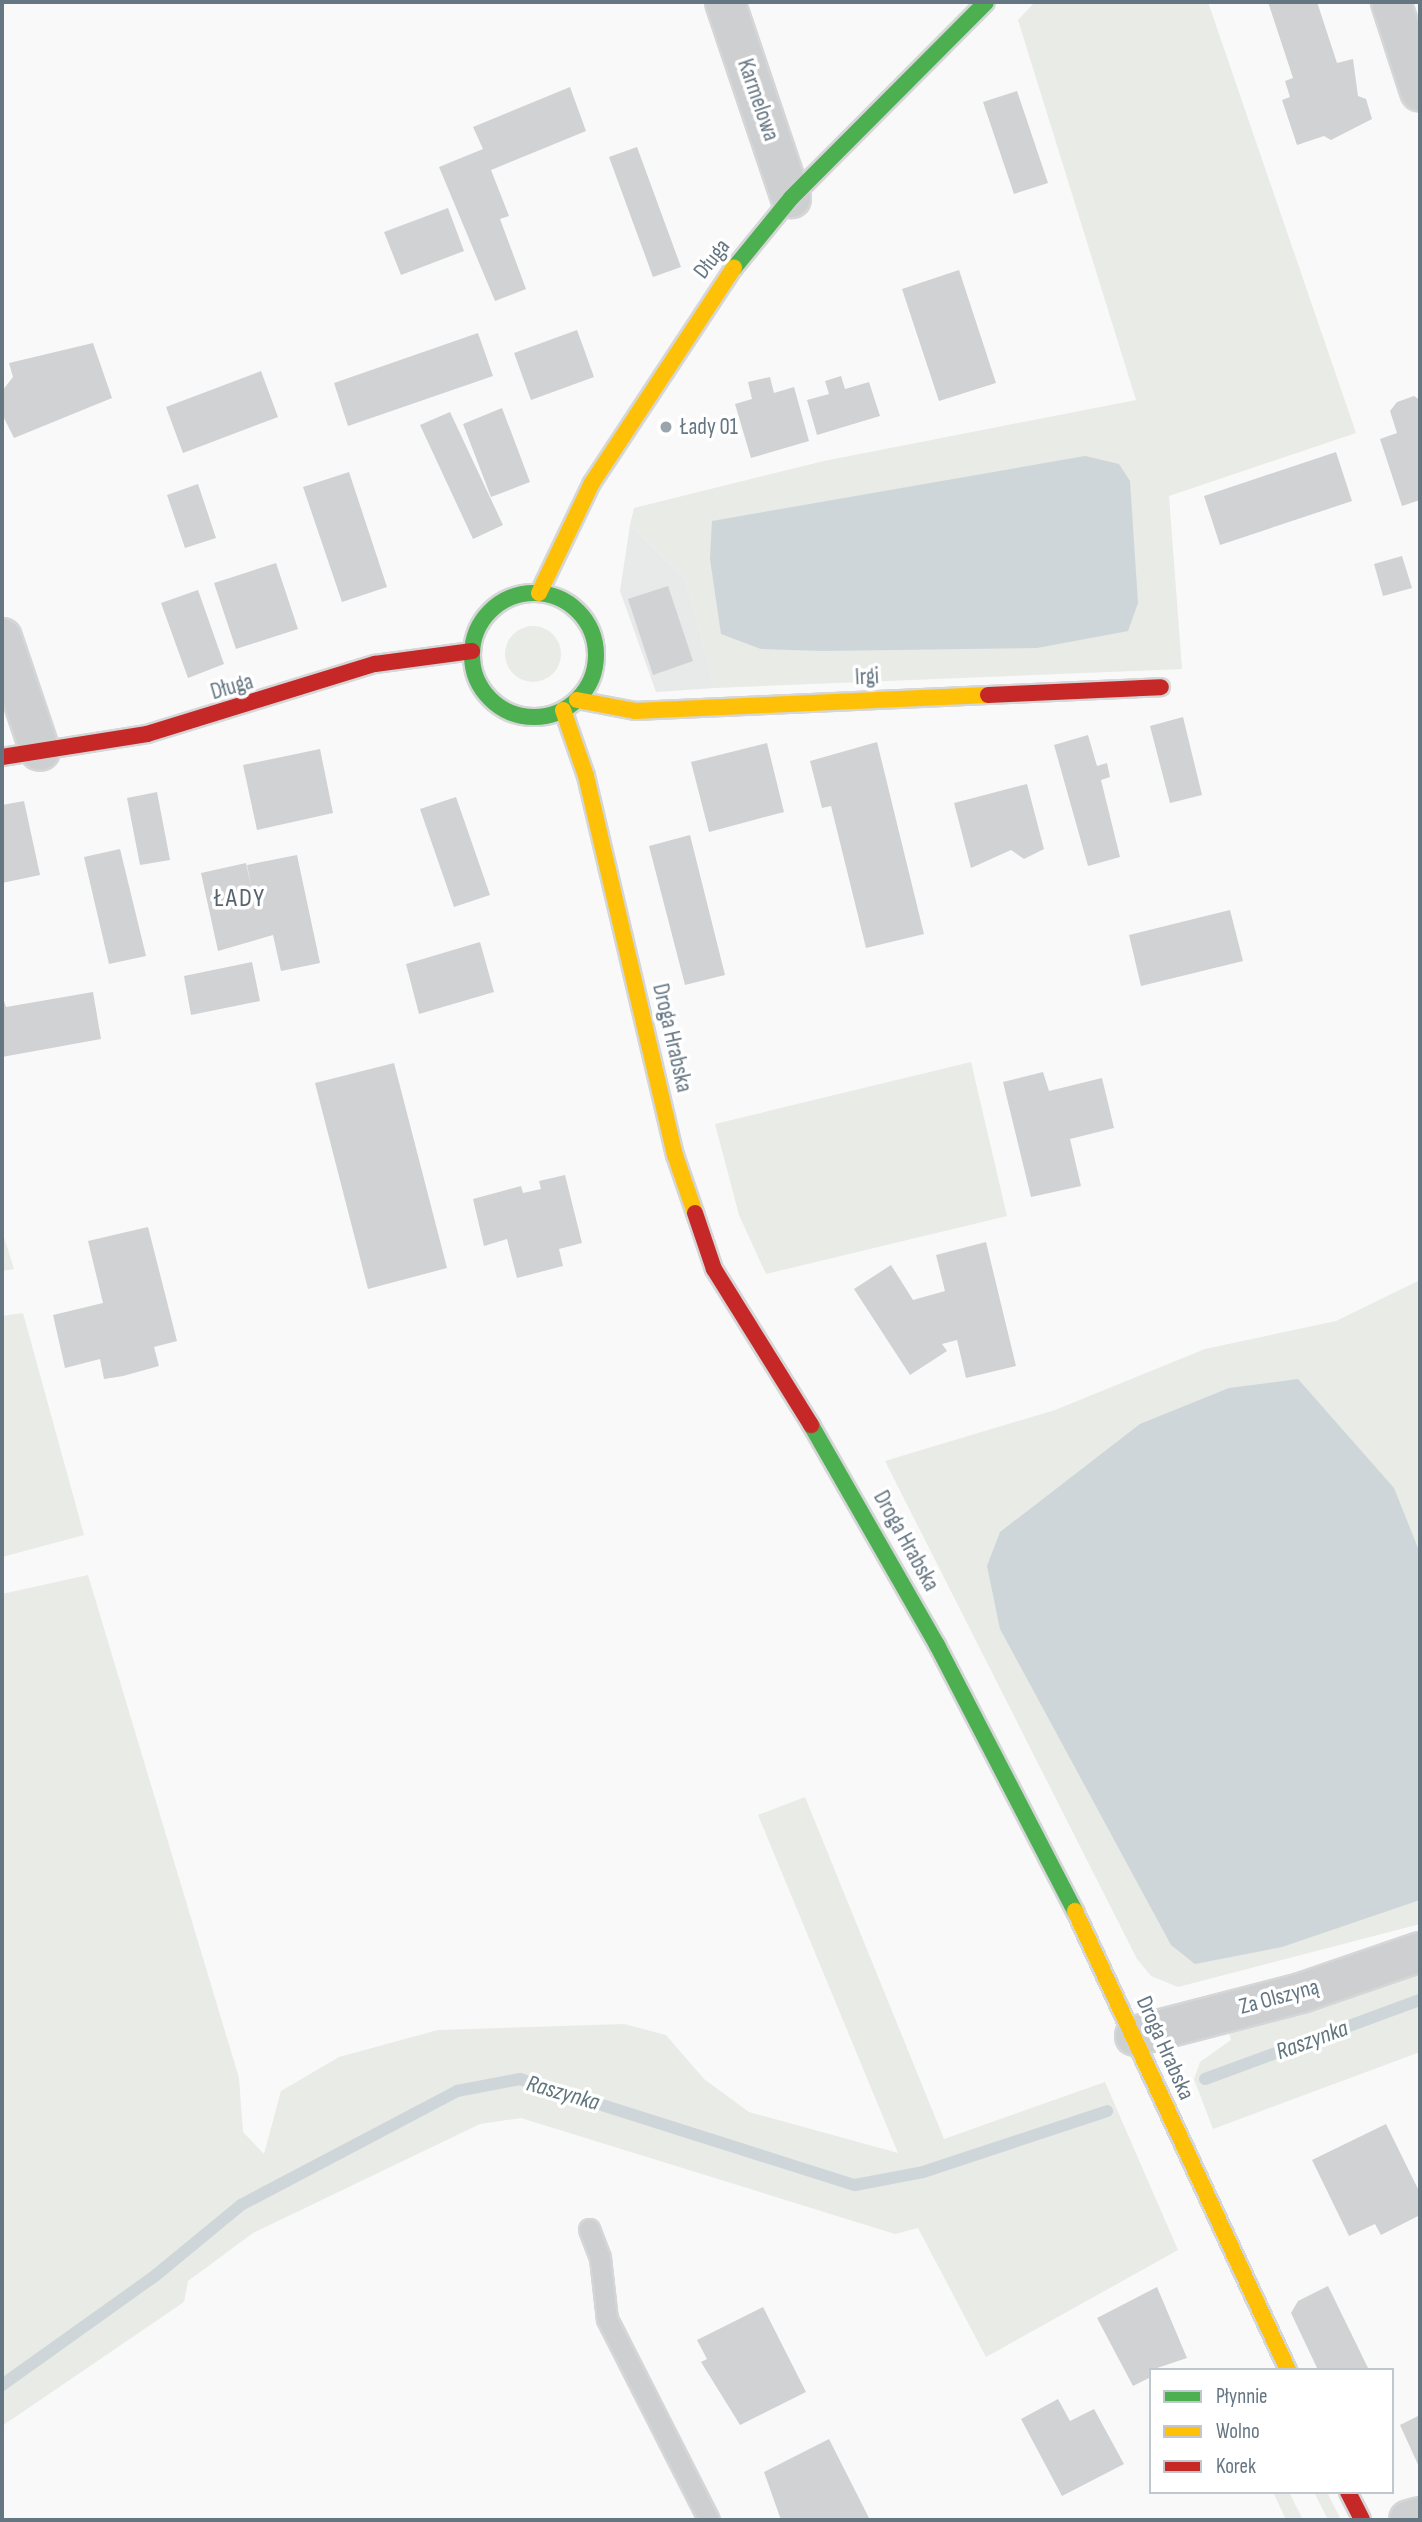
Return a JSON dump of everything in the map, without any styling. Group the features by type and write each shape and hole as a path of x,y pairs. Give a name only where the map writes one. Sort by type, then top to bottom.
{"street":[{"name":"Karmelowa","path":"725,2 791,198"},
{"name":"Długa","path":"539,593 592,483 671,354 791,198 986,2"},
{"path":"1391,2 1420,91"},
{"path":"539,593 577,610 595,641 593,677 577,700 563,710 536,718 498,707 474,675 471,651 484,617 500,603 539,593"},
{"path":"2,638 40,751"},
{"name":"Długa","path":"2,757 147,734 375,664 471,651"},
{"name":"Irgi","path":"577,700 635,712 1161,687"},
{"name":"Droga Hrabska","path":"563,710 586,776 675,1156 714,1269 896,1567 1135,2036 1287,2368"},
{"name":"Za Olszyną","path":"1135,2036 1301,1993 1420,1952"},
{"path":"1349,2494 1362,2520"},
{"path":"1409,2520 1420,2517"}],"lane":[{"path":"589,2229 598,2248 607,2319 709,2520"}],"shaded area":[{"path":"1035,2 1208,2 1356,433 1169,496 1182,669 715,688 685,578 630,525 634,508 824,461 1136,400 1018,20"},
{"path":"1085,456 1119,464 1130,481 1138,603 1128,631 1037,648 822,651 761,649 721,634 710,559 712,521"},
{"path":"630,525 685,578 715,688 656,692 620,591"},
{"path":"533,626 548,631 556,639 561,654 556,669 548,677 533,682 518,677 510,669 505,654 510,639 518,631"},
{"path":"971,1062 1007,1216 766,1274 739,1215 715,1124"},
{"path":"2,1231 14,1269 2,1271"},
{"path":"1420,1280 1420,1924 1178,1987 1151,1976 1137,1959 885,1461 1055,1410 1205,1349 1336,1321"},
{"path":"23,1313 84,1535 2,1557 2,1316"},
{"path":"1298,1379 1394,1488 1420,1553 1420,1900 1282,1947 1195,1964 1171,1945 1000,1629 987,1566 1000,1532 1140,1424 1229,1388"},
{"path":"88,1575 239,2078 243,2132 264,2154 281,2091 339,2057 438,2030 624,2024 666,2035 704,2079 749,2112 898,2153 758,1815 805,1797 944,2139 1105,2082 1178,2250 986,2357 918,2228 895,2234 521,2118 480,2124 253,2233 188,2281 184,2302 2,2426 2,1594"},
{"path":"1420,1963 1420,2052 1213,2129 1194,2079 1200,2062 1231,2040 1227,2027"},
{"path":"1274,2494 1290,2494 1303,2520 1286,2520"},
{"path":"1315,2494 1328,2494 1341,2520 1328,2520"}],"building":[{"path":"1268,2 1317,2 1337,63 1353,59 1358,96 1366,99 1372,119 1331,140 1324,136 1297,145 1282,100 1290,97 1285,81 1293,78"},
{"path":"570,87 586,131 491,170 509,216 500,219 526,289 495,301 439,167 483,149 473,127"},
{"path":"1017,91 1048,183 1014,194 983,102"},
{"path":"637,147 681,267 653,277 609,157"},
{"path":"448,208 464,251 401,275 384,232"},
{"path":"959,270 996,383 939,401 902,289"},
{"path":"577,330 594,377 531,400 514,353"},
{"path":"478,333 493,376 348,426 334,383"},
{"path":"93,343 112,398 14,438 2,414 2,391 13,377 9,363"},
{"path":"261,371 278,417 183,453 166,407"},
{"path":"841,376 845,389 869,382 880,416 817,435 807,400 829,394 825,381"},
{"path":"770,377 774,393 794,387 809,441 751,458 735,404 752,399 748,382"},
{"path":"1414,396 1420,400 1420,500 1402,506 1380,439 1397,433 1390,411 1397,402"},
{"path":"502,408 530,482 491,497 463,424"},
{"path":"450,412 503,525 473,539 420,425"},
{"path":"1336,452 1352,501 1220,545 1204,496"},
{"path":"349,472 387,587 342,602 303,487"},
{"path":"198,484 216,538 185,548 167,495"},
{"path":"1402,556 1412,588 1383,596 1374,564"},
{"path":"276,563 298,629 236,649 214,583"},
{"path":"668,586 693,661 653,675 628,599"},
{"path":"198,590 224,664 188,678 161,603"},
{"path":"1183,717 1202,795 1170,803 1150,726"},
{"path":"1088,735 1097,766 1107,763 1110,777 1101,780 1120,857 1088,866 1054,745"},
{"path":"877,742 924,934 866,948 831,806 822,808 810,761"},
{"path":"767,743 784,812 709,832 691,762"},
{"path":"320,749 333,813 257,830 243,765"},
{"path":"1027,784 1044,849 1024,859 1011,850 971,868 954,803"},
{"path":"157,792 170,860 140,865 127,798"},
{"path":"456,797 490,895 454,907 420,809"},
{"path":"24,801 40,875 2,883 2,805"},
{"path":"690,835 725,975 685,985 649,846"},
{"path":"120,849 146,956 109,964 84,857"},
{"path":"297,855 320,963 281,971 273,935 218,951 201,873 246,863 252,890 247,865"},
{"path":"1230,910 1243,961 1141,986 1129,935"},
{"path":"480,942 494,992 419,1014 406,964"},
{"path":"252,962 260,1001 191,1015 184,976"},
{"path":"93,992 101,1039 2,1057 2,995 6,1007"},
{"path":"394,1063 447,1268 368,1289 315,1083"},
{"path":"1043,1072 1049,1091 1102,1078 1114,1128 1070,1139 1081,1186 1031,1197 1003,1082"},
{"path":"565,1175 582,1243 559,1249 563,1266 517,1278 507,1239 484,1246 473,1199 521,1186 523,1193 541,1189 539,1181"},
{"path":"148,1227 177,1341 154,1347 159,1366 123,1376 104,1379 100,1359 65,1368 53,1315 103,1303 88,1241"},
{"path":"986,1242 1016,1366 966,1378 957,1340 942,1344 947,1351 910,1375 854,1289 891,1265 913,1300 945,1291 936,1255"},
{"path":"1386,2124 1420,2193 1420,2215 1381,2235 1375,2224 1349,2236 1312,2160"},
{"path":"1328,2286 1368,2368 1317,2368 1291,2313 1298,2301"},
{"path":"1157,2287 1187,2358 1149,2368 1149,2378 1133,2386 1097,2318"},
{"path":"763,2307 806,2392 740,2425 701,2362 707,2359 697,2340"},
{"path":"1058,2399 1070,2421 1094,2409 1124,2464 1062,2496 1021,2419"},
{"path":"1420,2415 1420,2469 1400,2425"},
{"path":"829,2439 870,2520 781,2520 764,2472"}],"waterway":[{"name":"Raszynka","path":"1205,2079 1420,2000"},
{"name":"Raszynka","path":"2,2385 156,2275 241,2205 457,2091 520,2079 855,2185 923,2172 1107,2111"}],"traffic: fast":[{"path":"734,268 791,198 986,2"},
{"path":"534,593 558,597 578,611 592,631 596,655 592,679 578,699 558,713 534,717 510,713 490,699 476,679 472,655 476,631 490,611 510,597 534,593"},
{"path":"811,1425 937,1645 1075,1911"}],"traffic: slow":[{"path":"539,593 592,483 734,268"},
{"path":"577,700 635,711 988,695"},
{"path":"563,710 586,776 675,1155 695,1213"},
{"path":"1075,1911 1287,2368"}],"traffic: jam":[{"path":"2,757 147,734 375,664 472,651"},
{"path":"988,695 1161,687"},
{"path":"695,1213 714,1269 811,1425"},
{"path":"1349,2494 1362,2520"}],"place":[{"name":"Łady 01","path":"666,427"}],"district":[{"name":"ŁADY","path":"240,899"}]}
